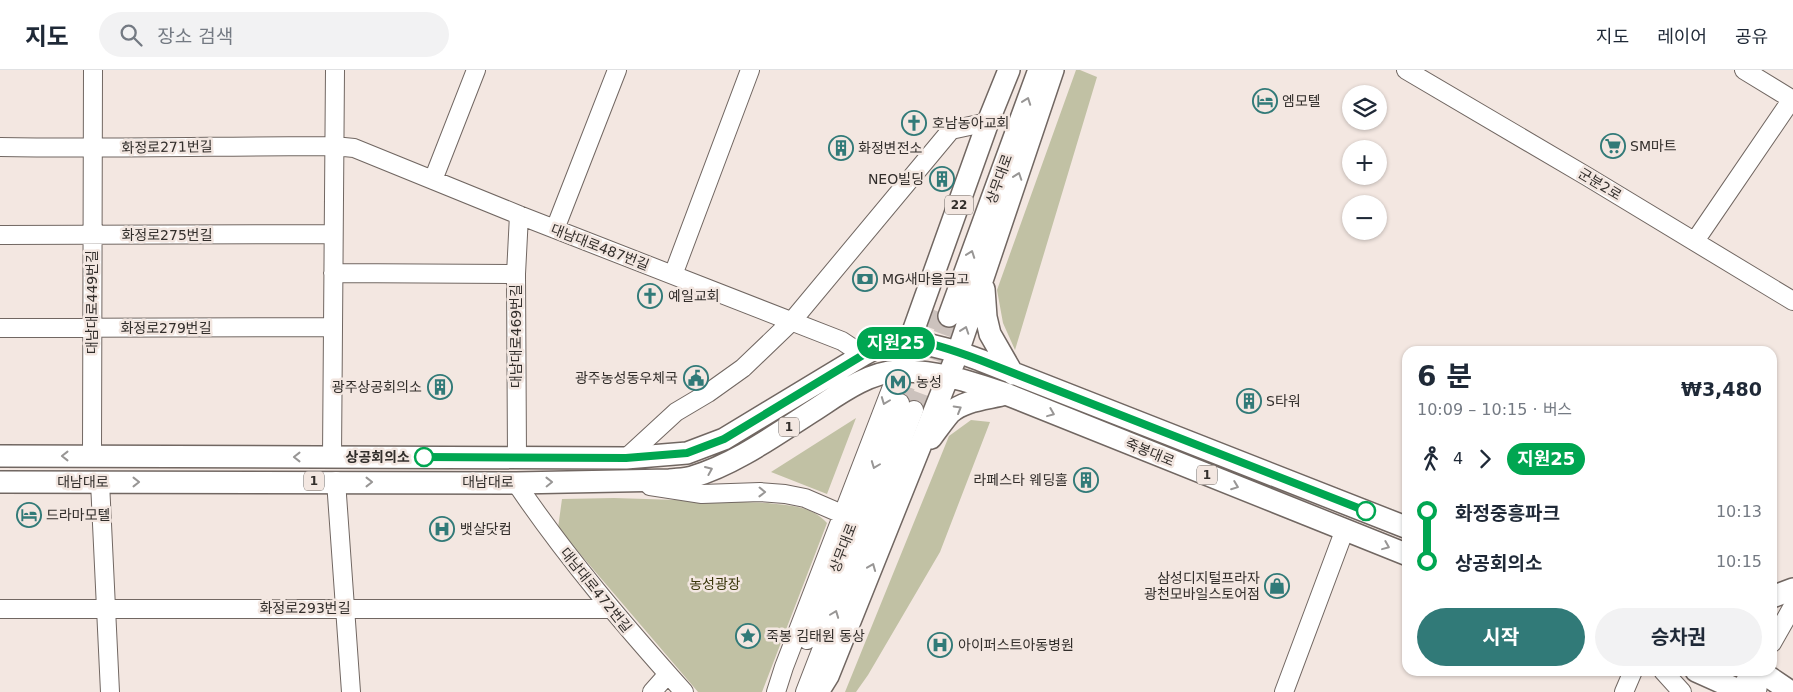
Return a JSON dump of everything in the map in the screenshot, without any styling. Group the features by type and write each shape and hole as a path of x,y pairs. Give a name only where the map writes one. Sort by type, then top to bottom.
{"main road":[{"name":"22","path":"910,340 988,122 1009,70"},
{"name":"상무대로","path":"1019,70 941,313 1039,70"},
{"path":"818,692 828,676 958,352 1053,70"},
{"path":"983,280 986,317 990,334 1013,374"},
{"name":"죽봉대로","path":"910,340 958,352 1402,526"},
{"name":"대남대로","path":"0,456 626,458 687,453 724,439 882,345 910,340"},
{"name":"대남대로","path":"0,482 336,481 516,483 692,478 737,457 786,429 853,385 876,376 897,371 948,376"},
{"name":"죽봉대로","path":"948,376 1006,394 1402,553"},
{"path":"916,459 951,412 968,403 1006,394"},
{"path":"1777,595 1793,589"},
{"path":"1709,676 1747,691"},
{"path":"1767,676 1790,692"}],"street":[{"name":"대남대로449번길","path":"92,456 92,148 94,70"},
{"path":"332,457 335,70"},
{"path":"433,180 476,70"},
{"path":"555,229 617,70"},
{"path":"673,275 750,70"},
{"name":"군분2로","path":"1406,70 1793,301"},
{"path":"1695,241 1792,99 1744,70"},
{"path":"626,458 676,412 708,393 743,368 792,322 951,130 988,122"},
{"name":"화정로271번길","path":"0,147 334,146"},
{"name":"대남대로487번길","path":"334,146 354,148 518,216 842,341 863,355"},
{"name":"대남대로469번길","path":"517,458 516,274 518,216"},
{"name":"화정로275번길","path":"0,235 333,234"},
{"path":"333,273 516,274"},
{"name":"화정로279번길","path":"0,328 332,327"},
{"name":"상무대로","path":"776,692 842,514 910,340"},
{"name":"상무대로","path":"786,692 907,406 805,692"},
{"path":"336,481 351,692"},
{"name":"상무대로","path":"627,481 656,488 702,494 760,492 785,494 805,498 842,514"},
{"path":"100,482 110,692"},
{"name":"대남대로472번길","path":"516,483 547,529 611,609 684,692"},
{"path":"1284,692 1345,529"},
{"path":"1777,629 1793,605"},
{"path":"1777,634 1793,605"},
{"name":"화정로293번길","path":"0,609 611,609"},
{"path":"652,692 668,674"},
{"path":"1624,692 1631,676"},
{"path":"1668,676 1682,692"},
{"path":"1747,691 1751,676"},
{"path":"1747,691 1757,676"}],"green space":[{"path":"1076,70 1097,77 1015,350 1003,323 997,290"},
{"path":"856,418 827,494 771,472"},
{"path":"971,420 990,422 940,552 868,675 856,692 845,692 949,436"},
{"name":"농성광장","path":"614,498 768,503 800,507 821,517 827,523 762,692 698,692 558,528 562,499"}],"tunnel":[{"path":"900,403 934,309"},
{"path":"914,410 949,316"}],"bus line":[{"name":"지원25","path":"424,457 626,458 687,453 724,439 882,345 910,340 958,352 980,360 1366,511"}],"place":[{"name":"엠모텔","path":"1265,101"},
{"name":"호남농아교회","path":"914,123"},
{"name":"SM마트","path":"1613,146"},
{"name":"화정변전소","path":"841,148"},
{"name":"NEO빌딩","path":"942,179"},
{"name":"MG새마을금고","path":"865,279"},
{"name":"예일교회","path":"650,296"},
{"name":"광주농성동우체국","path":"696,378"},
{"name":"농성","path":"898,382"},
{"name":"광주상공회의소","path":"440,387"},
{"name":"S타워","path":"1249,401"},
{"name":"상공회의소","path":"424,457"},
{"name":"라페스타 웨딩홀","path":"1086,480"},
{"name":"드라마모텔","path":"29,515"},
{"name":"뱃살닷컴","path":"442,529"},
{"name":"삼성디지털프라자 광천모바일스토어점","path":"1277,586"},
{"name":"죽봉 김태원 동상","path":"748,636"},
{"name":"아이퍼스트아동병원","path":"940,645"}]}
